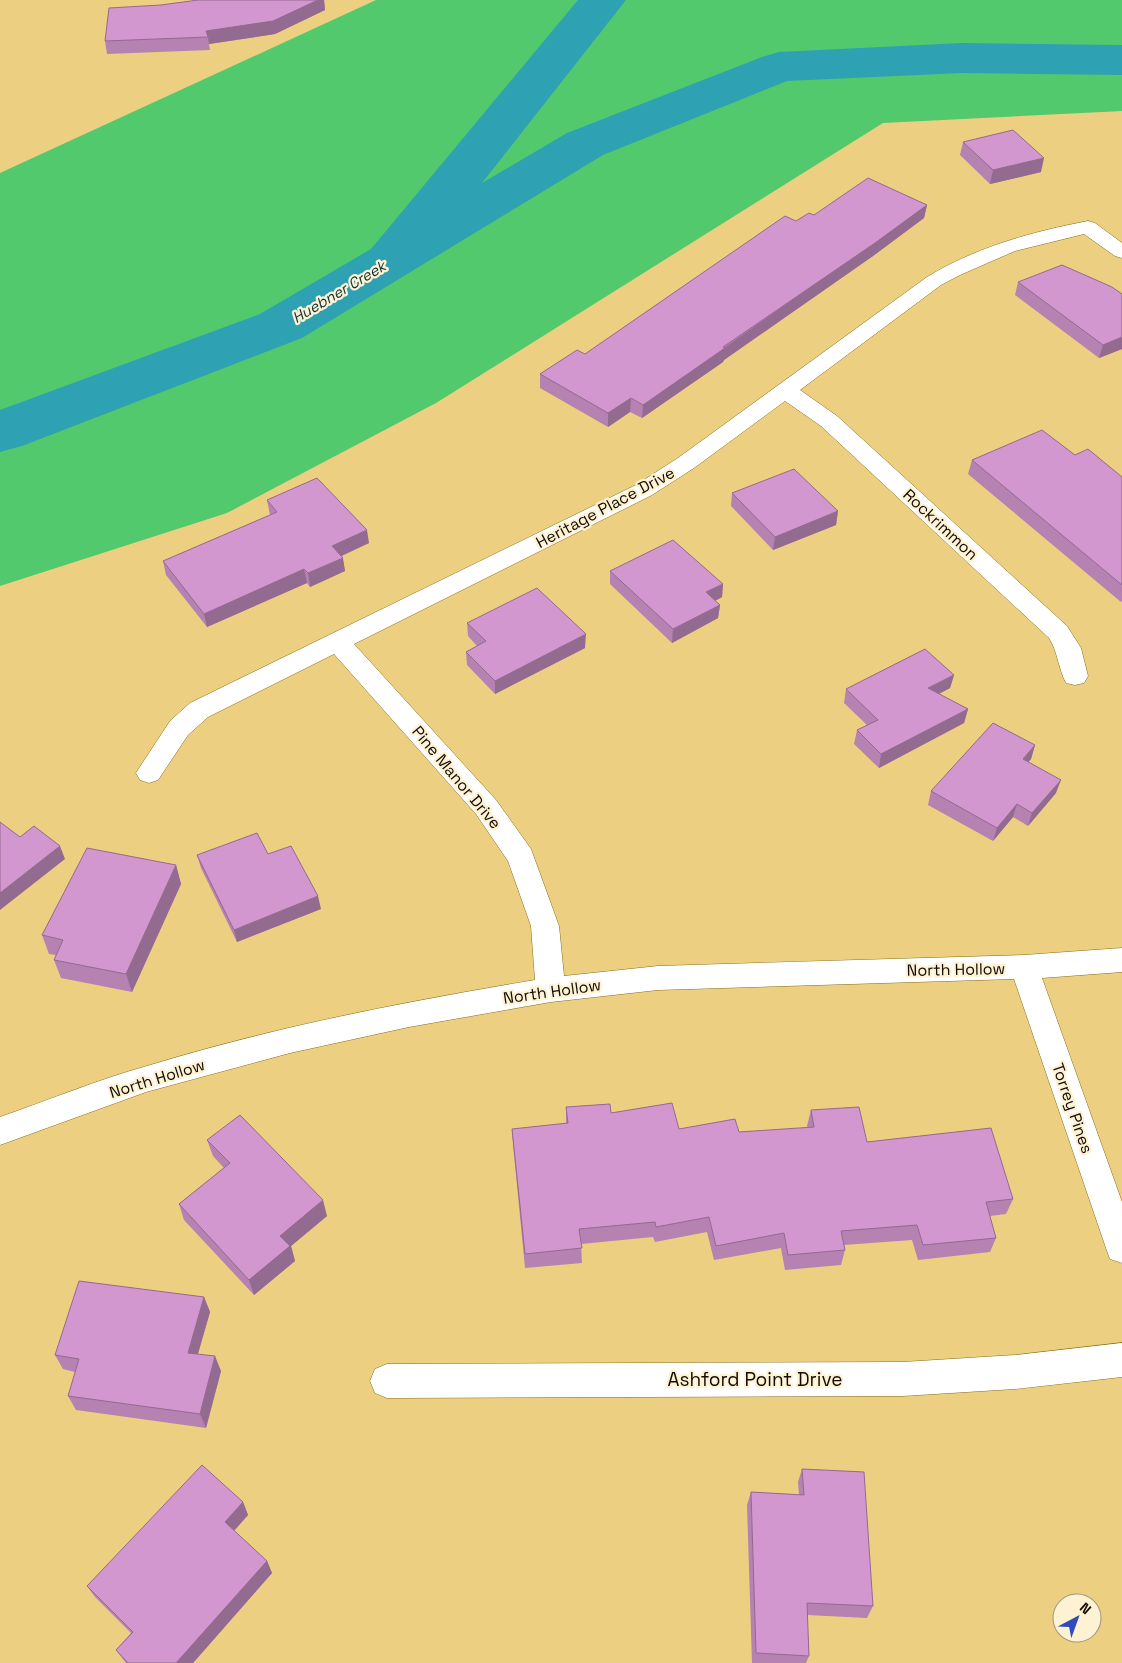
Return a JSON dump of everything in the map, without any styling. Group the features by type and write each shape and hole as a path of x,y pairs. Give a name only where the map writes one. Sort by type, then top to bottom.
{"street":[{"name":"Heritage Place Drive","path":"149,773 179,728 199,710 644,490 686,463 934,281 959,265 1004,247 1042,236 1088,227 1122,252"},
{"name":"Rockrimmon","path":"785,390 829,420 1058,632 1068,648 1075,676"},
{"name":"Pine Manor Drive","path":"338,642 486,807 520,857 545,926 551,990"},
{"name":"North Hollow","path":"0,1130 146,1079 290,1040 409,1014 551,990 658,978 1024,967 1122,960"},
{"name":"Torrey Pines","path":"1024,967 1122,1248"},
{"name":"Ashford Point Drive","path":"387,1381 903,1379 1015,1372 1122,1360"}],"green space":[{"path":"376,0 1122,0 1122,111 883,123 436,403 227,513 0,586 0,173"}],"building":[{"path":"198,0 318,0 273,21 206,31 208,37 105,41 109,8 161,5"},
{"path":"1013,130 1044,158 993,170 963,142"},
{"path":"868,178 927,205 643,405 631,398 608,413 540,374 577,350 585,354 785,216 796,221 809,213 814,215"},
{"path":"1062,265 1112,287 1122,294 1122,337 1103,345 1018,282"},
{"path":"1042,430 1075,455 1088,449 1122,477 1122,585 972,460"},
{"path":"794,469 838,511 775,537 732,493"},
{"path":"317,478 367,530 332,546 343,558 308,573 304,569 204,614 163,561 277,512 267,500"},
{"path":"673,540 723,584 706,592 720,605 673,629 610,571"},
{"path":"537,588 586,634 495,681 466,652 486,641 467,623"},
{"path":"925,649 954,675 928,688 968,709 881,754 857,730 878,720 846,689"},
{"path":"993,723 1035,745 1023,759 1061,780 1032,813 1017,804 997,828 931,791"},
{"path":"0,822 20,837 34,826 60,846 0,893"},
{"path":"257,833 268,854 291,846 318,896 234,930 197,855"},
{"path":"87,848 176,865 126,974 54,960 63,940 42,935"},
{"path":"672,1103 679,1129 735,1119 739,1132 814,1127 811,1110 859,1107 867,1142 991,1128 1013,1199 986,1202 996,1238 923,1245 917,1225 841,1231 845,1250 788,1255 784,1233 716,1246 709,1217 656,1227 655,1222 579,1229 582,1248 525,1254 512,1129 568,1123 566,1107 610,1104 611,1113"},
{"path":"240,1115 323,1200 280,1236 290,1246 249,1280 179,1204 230,1163 207,1140"},
{"path":"79,1281 204,1297 188,1353 215,1356 200,1414 68,1396 79,1359 55,1355"},
{"path":"202,1465 243,1502 225,1522 267,1561 176,1663 128,1663 116,1650 133,1632 87,1586"},
{"path":"802,1469 864,1472 873,1606 807,1603 809,1656 756,1653 751,1492 804,1495"}],"waterway":[{"name":"Huebner Creek","path":"391,261 603,0"},
{"path":"391,261 585,144 779,67 962,58 1122,60"},
{"name":"Huebner Creek","path":"0,432 281,326 391,261"}]}
